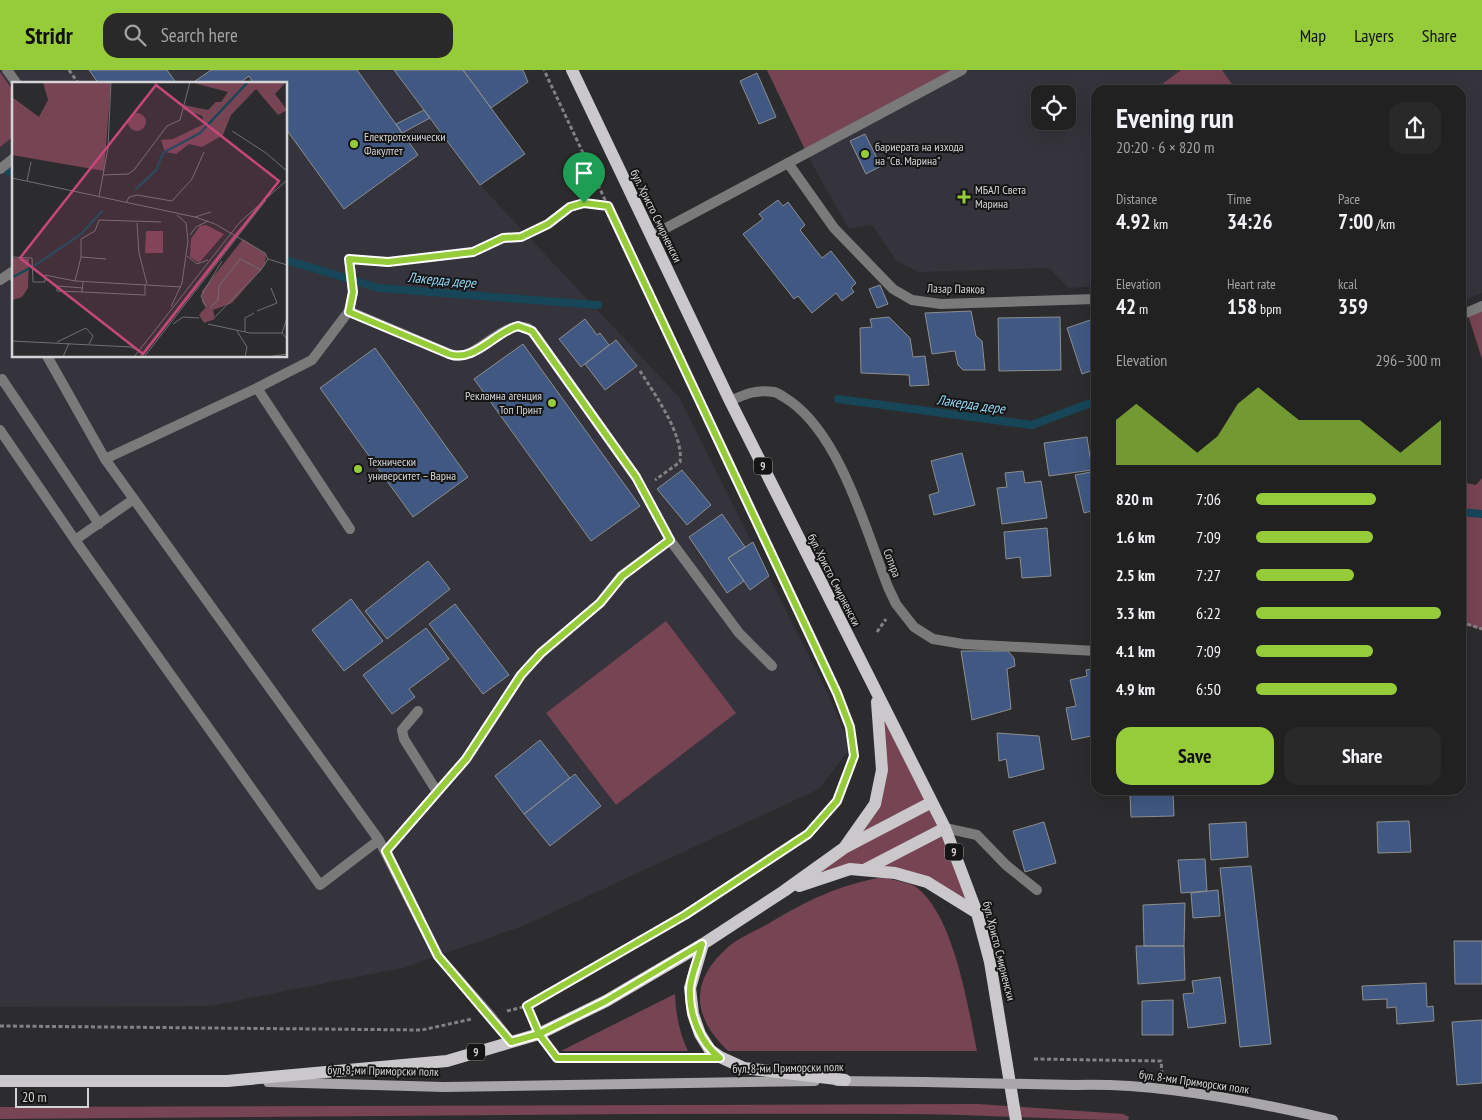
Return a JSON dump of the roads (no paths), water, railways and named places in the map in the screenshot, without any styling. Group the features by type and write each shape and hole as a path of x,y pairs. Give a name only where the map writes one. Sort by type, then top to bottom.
{"main road":[{"name":"бул. Христо Смирненски","path":"572,70 730,401 944,828 977,913 1001,1021 1016,1120"},
{"name":"9","path":"226,1081 447,1061 539,1034 606,1001 702,944 784,891 844,848 875,804 882,770 877,695"},
{"path":"844,848 932,802"},
{"path":"864,870 944,828"},
{"path":"784,891 850,869 895,873 927,882 977,913"},
{"path":"702,944 690,988 693,1014 700,1034 710,1050 720,1058 744,1068 845,1080"},
{"name":"бул. 8-ми Приморски полк","path":"0,1081 226,1081 444,1087 845,1080 1105,1084 1164,1090 1292,1110 1333,1120"}],"street":[{"path":"7,70 16,82"},
{"path":"651,236 962,70"},
{"path":"0,169 12,159"},
{"name":"Лазар Паяков","path":"788,164 839,234 893,288 912,300 941,304 1091,299"},
{"path":"105,459 257,388 312,360 349,312 353,292 349,263"},
{"path":"0,280 12,272"},
{"path":"1466,313 1482,306"},
{"path":"349,312 455,356 467,354 512,328 528,328 642,488 670,540 739,633 772,666"},
{"path":"48,358 105,459 379,840 438,956 511,1042"},
{"path":"0,381 2,379 99,524"},
{"path":"257,388 350,529"},
{"name":"Сотира","path":"730,401 751,392 776,392 796,406 818,428 839,464 896,604 914,627 933,639 963,644 1091,651"},
{"path":"0,430 75,540 320,885 379,840"},
{"path":"75,540 134,499"},
{"path":"386,851 436,790 466,759 521,675 541,653 600,603 622,576 670,540"},
{"path":"418,711 402,730 404,739 436,790"},
{"path":"944,828 977,835 1006,865 1037,890"}],"waterway":[{"name":"Лакерда дере","path":"0,168 12,172"},
{"name":"Лакерда дере","path":"288,261 379,288 598,305"},
{"name":"Лакерда дере","path":"838,399 1032,425 1091,403"},
{"name":"Лакерда дере","path":"1466,512 1482,514"}],"place":[{"name":"Електротехнически Факултет","path":"354,144"},
{"name":"бариерата на изхода на \"Св. Марина\"","path":"865,154"},
{"name":"МБАЛ Света Марина","path":"964,197"},
{"name":"Рекламна агенция Топ Принт","path":"552,403"},
{"name":"Технически университет – Варна","path":"358,469"}]}
